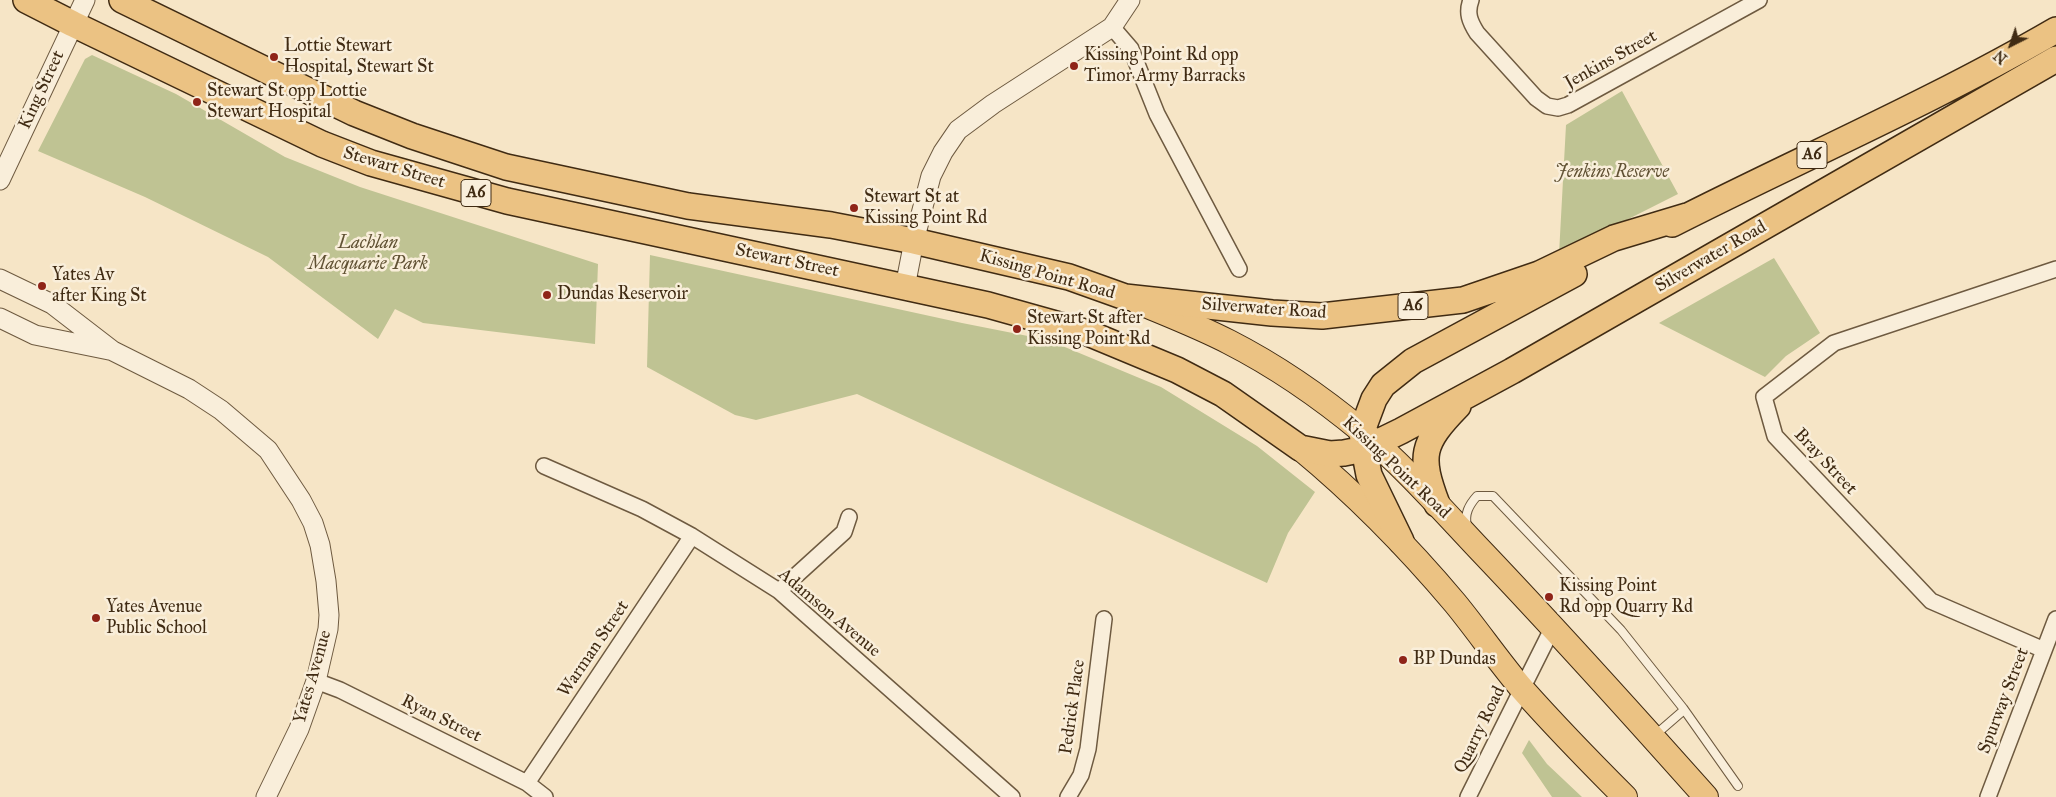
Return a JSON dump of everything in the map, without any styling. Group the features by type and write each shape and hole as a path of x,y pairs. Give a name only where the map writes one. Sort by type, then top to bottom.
{"highway":[{"name":"Stewart Street","path":"26,0 322,144 371,164 507,201 905,287"},
{"name":"Stewart Street","path":"122,0 354,113 412,136 498,165 532,174 688,206 831,225 914,241"},
{"name":"Silverwater Road","path":"1368,441 1374,399 1383,385 1413,361 1579,271 1937,94 2056,30"},
{"name":"Silverwater Road","path":"1300,448 1330,454 1344,454 1474,390 1520,366 2056,59"},
{"name":"Silverwater Road","path":"1125,297 1272,313 1322,316 1463,300 1539,274 1614,238 1687,216"},
{"name":"Kissing Point Road","path":"914,241 1069,277 1125,297"},
{"name":"A6","path":"905,287 988,305 1088,332 1177,370 1223,394 1300,448"},
{"path":"1437,504 1425,466 1431,439 1442,422 1474,390"},
{"path":"1368,441 1369,475 1401,541"}],"main road":[{"name":"Kissing Point Road","path":"1125,297 1231,343 1301,386 1368,441 1437,504 1553,627 1706,797"},
{"path":"1300,448 1346,487 1401,541 1472,624 1522,688 1562,733 1625,797"}],"street":[{"name":"King Street","path":"0,180 85,0"},
{"path":"905,287 914,241 931,176 943,152 958,130 993,104 1112,27 1130,0"},
{"name":"Jenkins Street","path":"1471,0 1468,13 1470,22 1477,33 1536,98 1547,106 1558,108 1589,95 1759,0"},
{"path":"1112,27 1131,49 1157,114 1239,269"},
{"name":"Bray Street","path":"2044,650 1930,601 1775,436 1764,397 1834,344 2056,269"},
{"name":"Yates Avenue","path":"0,279 52,304 113,351 189,389 221,410 268,450 301,500 313,523 320,545 329,615 328,629 316,681 291,750 266,797"},
{"name":"Yates Avenue","path":"0,318 35,335 113,351"},
{"name":"Adamson Avenue","path":"544,466 642,509 692,536 779,591 1012,797"},
{"path":"779,591 844,532 849,517"},
{"name":"Warman Street","path":"527,783 692,536"},
{"name":"Pedrick Place","path":"1068,797 1081,775 1088,749 1104,618"},
{"name":"Spurway Street","path":"1988,797 2056,619"},
{"name":"Quarry Road","path":"1468,797 1553,627"},
{"name":"Ryan Street","path":"316,681 340,690 527,783 545,797"}],"lane":[{"name":"Kissing Point Road","path":"1471,540 1465,519 1469,504 1477,496 1493,496 1620,630 1684,710 1738,786"},
{"path":"1653,738 1684,710"}],"green space":[{"name":"Lachlan Macquarie Park","path":"92,55 176,94 285,157 360,187 598,264 595,344 423,323 395,309 378,339 268,257 145,197 38,151 85,59"},
{"name":"Jenkins Reserve","path":"1622,91 1678,194 1559,254 1566,125"},
{"path":"650,255 1048,340 1161,387 1257,446 1315,492 1288,533 1267,583 857,394 756,420 735,415 647,367"},
{"path":"1774,258 1820,333 1786,356 1765,377 1659,323"},
{"path":"1529,740 1547,764 1582,797 1552,797 1522,753"}],"place":[{"name":"Lottie Stewart Hospital, Stewart St","path":"274,57"},
{"name":"Kissing Point Rd opp Timor Army Barracks","path":"1074,66"},
{"name":"Stewart St opp Lottie Stewart Hospital","path":"197,102"},
{"name":"Stewart St at Kissing Point Rd","path":"854,208"},
{"name":"Yates Av after King St","path":"42,286"},
{"name":"Dundas Reservoir","path":"547,295"},
{"name":"Stewart St after Kissing Point Rd","path":"1017,329"},
{"name":"Kissing Point Rd opp Quarry Rd","path":"1549,597"},
{"name":"Yates Avenue Public School","path":"96,618"},
{"name":"BP Dundas","path":"1403,660"}]}
